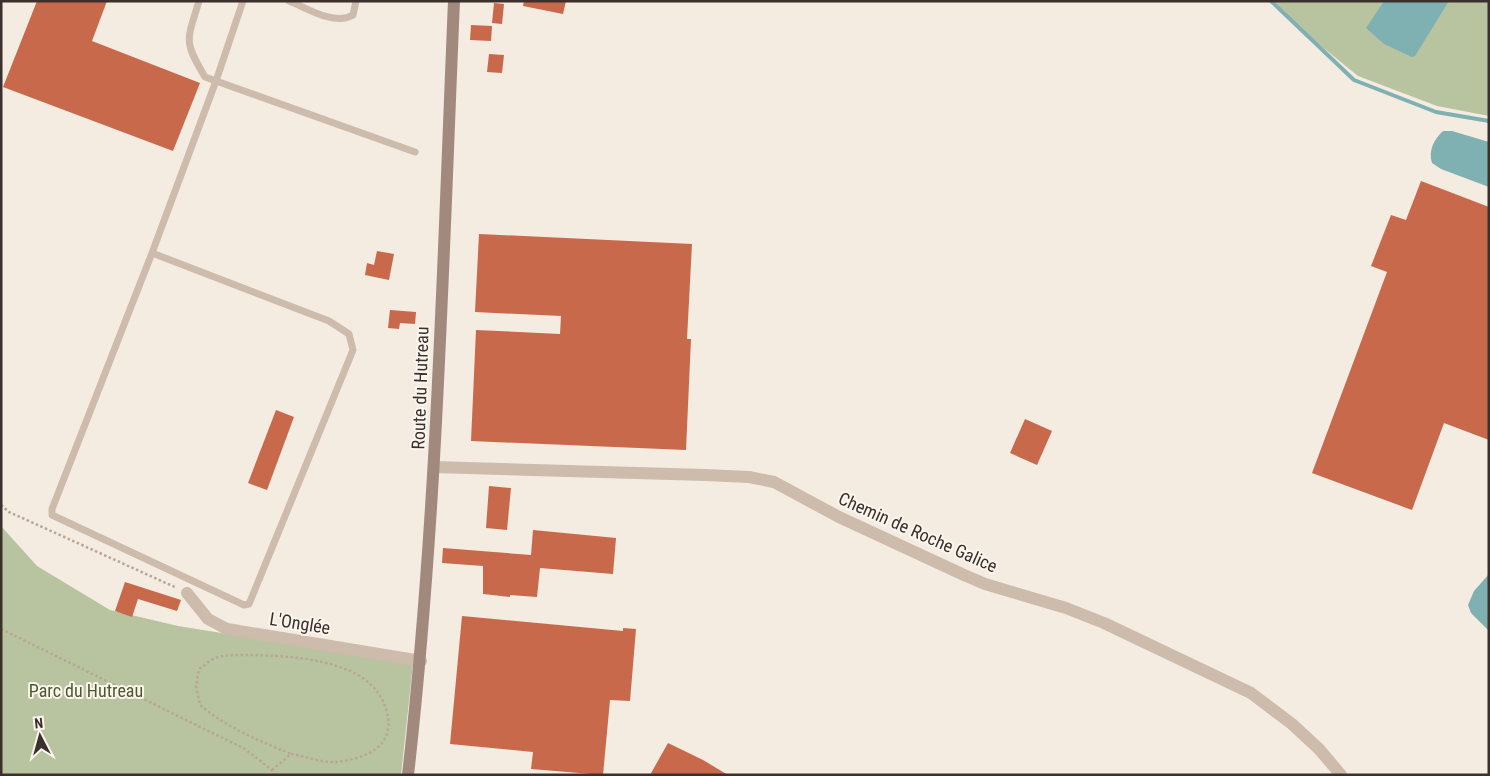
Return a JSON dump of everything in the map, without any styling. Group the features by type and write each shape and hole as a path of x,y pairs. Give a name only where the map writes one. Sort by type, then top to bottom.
{"street":[{"name":"Route du Hutreau","path":"408,775 421,661 434,467 454,1"},
{"name":"Chemin de Roche Galice","path":"434,467 706,474 749,476 774,482 839,517 964,575 985,584 1066,608 1104,623 1238,686 1264,701 1285,718 1319,749 1341,775"},
{"name":"L'Onglée","path":"187,593 208,619 227,629 421,661"}],"lane":[{"path":"199,1 189,35 188,48 205,77 415,152"},
{"path":"152,253 329,321 349,334 353,350 249,604 244,605 52,515 52,509 152,253 216,81 243,1"},
{"path":"289,1 334,19 346,20 353,16 356,1"}],"path":[{"path":"1,506 9,512 187,593"},
{"path":"1,629 245,750 272,770 274,775"},
{"path":"240,655 290,657 321,661 349,671 374,687 386,705 389,728 380,746 367,754 334,762 291,754 244,734 217,719 200,705 196,686 199,669 216,658 240,655"},
{"path":"272,770 291,754"}],"green space":[{"path":"1274,1 1489,1 1489,116 1437,106 1358,76 1310,37"},
{"name":"Parc du Hutreau","path":"1,526 37,566 110,610 178,626 413,664 401,775 1,775"}],"water":[{"path":"1384,1 1449,1 1415,56 1412,57 1384,44 1366,28"},
{"path":"1443,131 1452,131 1489,142 1489,187 1441,169 1432,163 1431,154 1433,146"},
{"path":"1489,574 1489,631 1471,613 1468,605 1474,591"}],"building":[{"path":"37,1 107,1 92,41 200,83 173,151 3,87"},
{"path":"524,1 566,1 563,14 523,6"},
{"path":"494,3 504,4 502,24 492,23"},
{"path":"471,25 492,26 491,41 470,40"},
{"path":"489,54 504,55 502,73 487,72"},
{"path":"1421,181 1489,207 1489,440 1444,423 1412,510 1312,473 1387,272 1371,266 1391,215 1406,220"},
{"path":"479,234 692,244 687,339 691,339 686,450 471,441 476,330 560,334 561,316 475,312"},
{"path":"377,251 394,254 389,280 365,275 367,263 374,265"},
{"path":"390,310 416,312 415,324 400,323 399,329 388,328"},
{"path":"276,410 294,417 267,490 248,483"},
{"path":"1025,419 1052,431 1037,465 1010,453"},
{"path":"489,486 511,488 507,530 486,528"},
{"path":"533,530 616,538 613,574 540,568 537,597 510,595 510,597 483,594 483,566 442,563 443,548 531,555"},
{"path":"125,582 181,600 177,611 138,599 132,617 115,611"},
{"path":"462,616 623,631 623,628 636,629 630,701 610,700 603,775 531,769 533,752 450,744"},
{"path":"668,743 703,760 728,775 650,775"}],"waterway":[{"path":"1271,1 1354,80 1436,112 1489,121"}]}
